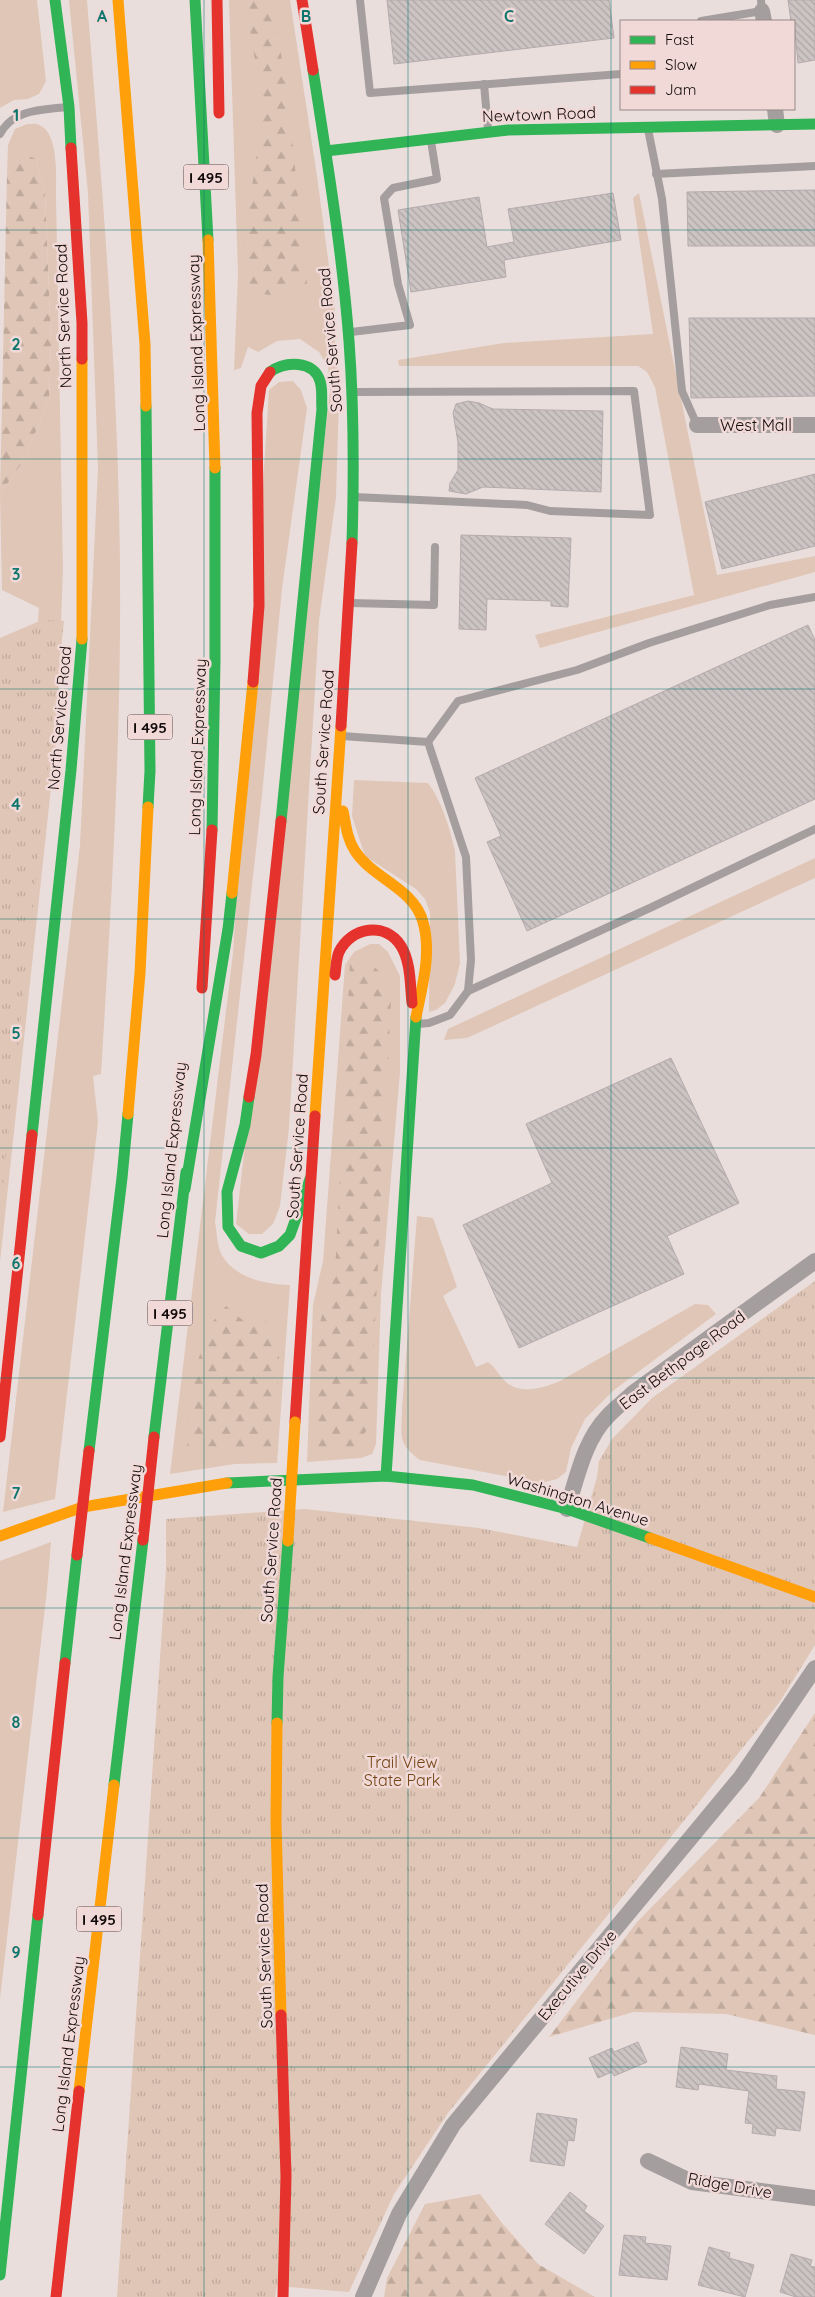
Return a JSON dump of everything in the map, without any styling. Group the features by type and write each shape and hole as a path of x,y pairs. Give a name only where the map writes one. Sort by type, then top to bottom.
{"main road":[{"name":"North Service Road","path":"0,1437 71,770 84,621 82,323 69,107 54,0"},
{"name":"I 495","path":"0,2275 77,1555 124,1159 140,973 150,771 145,344 118,0"},
{"name":"Long Island Expressway","path":"195,0 214,354 216,573 214,770 201,1004"},
{"path":"217,0 219,123"},
{"name":"South Service Road","path":"283,2297 286,2176 276,1822 278,1678 340,736 353,497 352,392 349,332 326,151 302,0"},
{"name":"Newtown Road","path":"326,151 488,132 647,127 776,117 815,124"},
{"path":"214,354 218,199"},
{"path":"185,1189 228,929 246,770 259,606 257,413 261,385 274,369 289,362 309,367 320,380 322,409 286,780 256,1055 245,1125 227,1192 228,1227 241,1246 261,1253 279,1246 290,1235 310,1179"},
{"path":"337,775 347,836 352,846 365,864 410,900 422,919 426,935 426,960 415,1024 386,1476"},
{"path":"316,1100 338,954 344,944 353,936 374,929 384,930 395,937 402,949 415,1024"},
{"name":"Long Island Expressway","path":"56,2297 154,1437 185,1189 198,1033"},
{"name":"Washington Avenue","path":"0,1536 83,1507 182,1489 234,1482 386,1476 472,1485 567,1509 815,1597"}],"street":[{"name":"West Mall","path":"697,425 815,425"},
{"name":"East Bethpage Road","path":"567,1509 585,1454 606,1418 633,1393 815,1261"},
{"name":"Executive Drive","path":"364,2297 400,2214 452,2125 741,1777 815,1668"},
{"name":"Ridge Drive","path":"648,2161 692,2182 815,2198"}],"lane":[{"path":"360,0 370,93 620,74"},
{"path":"707,20 762,11"},
{"path":"484,84 488,132"},
{"path":"0,134 6,124 17,115 32,111 69,107"},
{"path":"647,127 662,199 682,391 697,425"},
{"path":"349,332 410,325 399,287 384,198 393,188 436,179 430,138"},
{"path":"656,174 815,166"},
{"path":"352,392 634,391 650,515 550,511 527,504 353,497"},
{"path":"348,603 434,605 435,546"},
{"path":"428,742 458,701 577,670 649,643 770,605 815,597"},
{"path":"340,736 428,742"},
{"path":"428,742 466,857 471,960 468,991"},
{"path":"415,1024 429,1023 450,1015 468,991 652,907 815,829"}],"green space":[{"path":"0,0 37,0 46,81 39,94 28,99 14,100 0,108"},
{"path":"69,0 87,0 111,315 120,552 116,797 101,1074 93,1076 98,1122 55,1499 3,1512 80,845 98,468 88,193"},
{"path":"229,0 290,0 317,176 336,319 334,325 339,397 336,497 319,621 289,1128 280,1206 273,1224 262,1234 249,1234 236,1224 330,390 328,367 319,352 300,339 277,341 258,352 248,347 241,368 234,370 238,274"},
{"path":"245,0 272,0 287,90 307,284 278,296 248,292 242,258 263,109"},
{"path":"27,124 38,124 45,129 50,137 55,156 63,569 57,732 0,1262 0,1048 39,608 2,590 0,494 24,460 49,399 51,343 45,193 36,159 18,160 7,174 8,145 15,129"},
{"path":"27,155 36,159 45,193 51,343 49,399 24,460 0,494 7,174 18,160"},
{"path":"639,193 717,575 815,556 815,572 540,648 535,635 694,595 655,387 647,372 638,366 399,366 398,360 504,343 653,334 633,198"},
{"path":"293,381 301,390 307,408 282,589 262,795 215,1222 221,1254 236,1270 262,1282 290,1285 277,1463 235,1464 170,1474 233,953 269,390 279,382"},
{"path":"42,620 64,621 0,1213 0,638"},
{"path":"354,780 428,783 445,816 455,851 460,963 455,984 445,1003 436,1010 429,1012 430,912 425,899 416,889 365,856 352,816"},
{"path":"815,858 815,878 467,1038 444,1040 448,1029"},
{"path":"370,944 379,944 388,952 400,976 400,1072 381,1295 376,1444 372,1454 361,1458 307,1462 313,1305 323,1261 345,965 354,952"},
{"path":"350,962 369,962 383,975 391,1000 370,1425 356,1446 315,1453 317,1332 335,1273"},
{"path":"417,1216 433,1218 457,1287 443,1296 476,1367 488,1362 504,1380 517,1388 539,1388 560,1381 695,1304 708,1305 716,1314 614,1390 585,1419 571,1448 566,1472 557,1479 542,1483 420,1460 407,1448 401,1432"},
{"name":"Trail View State Park","path":"815,1281 815,1645 779,1703 448,2113 394,2194 349,2292 277,2286 275,2297 117,2297 166,1569 166,1519 305,1509 479,1528 577,1547 597,1477 599,1461 612,1439 652,1398"},
{"path":"226,1306 246,1323 268,1321 280,1361 271,1448 187,1452 191,1381 210,1325"},
{"path":"51,1542 47,1590 0,1999 0,1561"},
{"path":"815,1713 815,2035 726,2014 633,2012 549,2037 637,1922 759,1798"},
{"path":"480,2194 502,2223 538,2264 595,2297 384,2297 387,2278 425,2204"}],"building":[{"path":"387,0 609,0 614,38 394,64"},
{"path":"788,0 815,0 815,60 798,63 795,20 791,20"},
{"path":"815,190 815,246 688,246 687,192"},
{"path":"613,193 621,240 504,260 506,277 411,292 398,210 479,197 487,247 514,242 508,209"},
{"path":"689,318 815,318 815,396 691,398"},
{"path":"468,401 493,409 603,411 601,492 483,487 466,494 449,491 450,483 458,470 458,442 453,413 456,404"},
{"path":"815,474 815,546 722,569 705,502"},
{"path":"461,535 571,538 568,607 551,606 551,601 487,599 486,630 459,629"},
{"path":"808,625 815,640 815,799 527,931 487,842 501,836 475,778"},
{"path":"671,1058 739,1203 667,1236 684,1274 519,1348 463,1225 552,1183 526,1124"},
{"path":"638,2042 647,2062 614,2076 612,2072 598,2078 589,2058 612,2048 614,2052"},
{"path":"681,2047 728,2054 726,2070 777,2076 776,2089 805,2092 800,2131 776,2128 775,2136 752,2133 753,2124 745,2123 749,2091 699,2084 698,2090 676,2087"},
{"path":"537,2113 577,2119 574,2141 568,2140 564,2166 530,2161"},
{"path":"570,2192 587,2206 584,2211 604,2226 584,2254 545,2224"},
{"path":"624,2235 646,2237 645,2243 671,2246 667,2280 619,2275"},
{"path":"709,2247 730,2253 729,2258 754,2265 745,2297 698,2285"},
{"path":"791,2254 812,2260 810,2266 815,2267 815,2297 796,2297 780,2292"}],"traffic: fast":[{"path":"55,0 69,107 71,148"},
{"path":"195,0 208,240"},
{"path":"313,70 329,171 349,341 353,442 352,543"},
{"path":"326,151 508,130 815,124"},
{"path":"270,372 276,368 291,364 305,366 317,374 322,391 322,409 281,821"},
{"path":"146,406 150,771 148,807"},
{"path":"212,830 215,660 215,468"},
{"path":"32,1135 71,770 82,639"},
{"path":"185,1189 228,929 232,893"},
{"path":"386,1476 416,1017"},
{"path":"249,1097 245,1125 227,1192 228,1227 241,1246 261,1253 279,1246 290,1235 310,1179"},
{"path":"89,1451 128,1114"},
{"path":"154,1437 186,1172"},
{"path":"227,1483 386,1476 473,1485 567,1509 650,1538"},
{"path":"114,1785 143,1540"},
{"path":"277,1723 278,1677 288,1541"},
{"path":"65,1663 77,1555"},
{"path":"0,2275 38,1915"}],"traffic: slow":[{"path":"118,0 145,344 146,406"},
{"path":"208,240 215,468"},
{"path":"82,359 82,639"},
{"path":"232,893 253,682"},
{"path":"315,1116 341,726"},
{"path":"128,1114 140,973 148,807"},
{"path":"343,811 348,837 355,851 363,861 411,901 418,910 423,922 427,946 423,982 416,1017"},
{"path":"288,1541 295,1422"},
{"path":"0,1536 83,1507 227,1483"},
{"path":"650,1538 815,1597"},
{"path":"277,1723 276,1822 281,2015"},
{"path":"79,2091 114,1785"}],"traffic: jam":[{"path":"217,0 219,113"},
{"path":"302,0 313,70"},
{"path":"71,148 82,323 82,359"},
{"path":"253,682 259,606 257,413 261,386 270,372"},
{"path":"341,726 352,543"},
{"path":"249,1097 256,1055 281,821"},
{"path":"202,988 212,830"},
{"path":"335,975 339,952 344,944 360,933 368,930 378,930 394,938 404,952 407,959 412,1003"},
{"path":"295,1422 315,1116"},
{"path":"0,1437 32,1135"},
{"path":"143,1540 154,1437"},
{"path":"77,1555 89,1451"},
{"path":"38,1915 65,1663"},
{"path":"281,2015 286,2176 283,2297"},
{"path":"56,2297 79,2091"}]}
